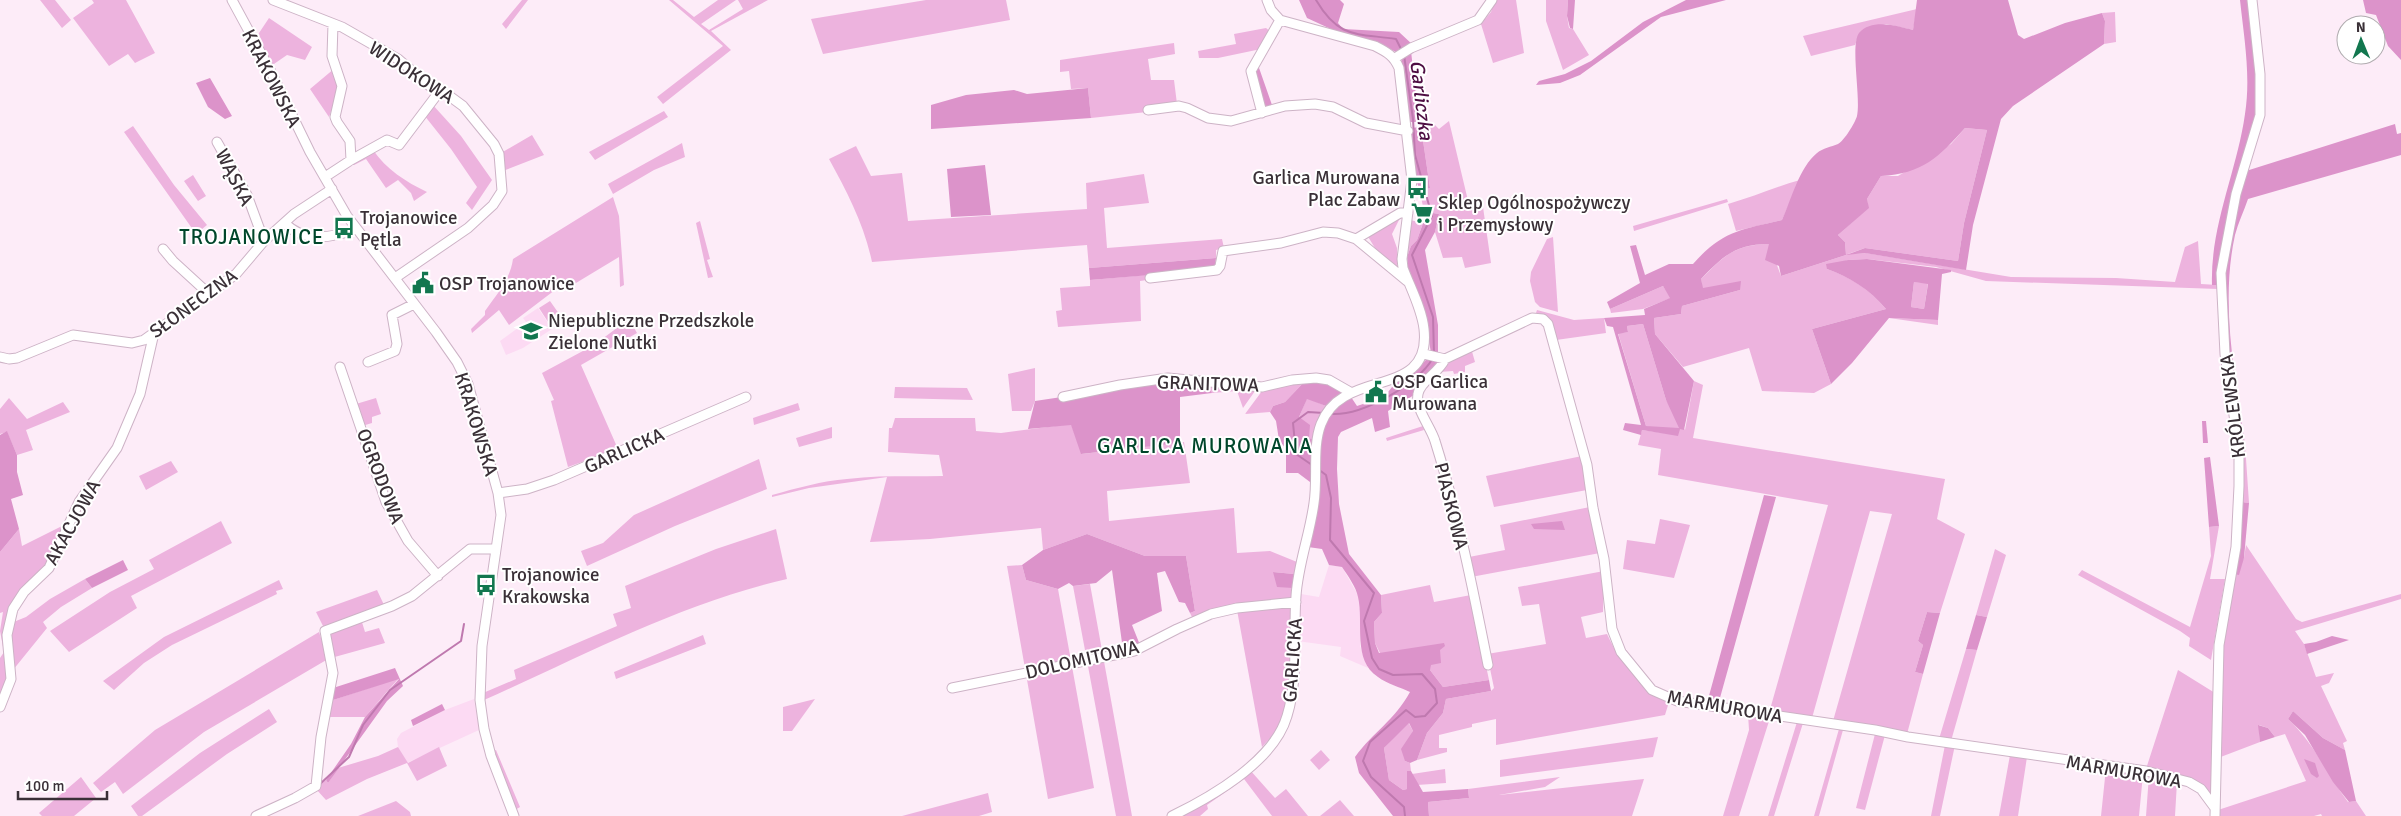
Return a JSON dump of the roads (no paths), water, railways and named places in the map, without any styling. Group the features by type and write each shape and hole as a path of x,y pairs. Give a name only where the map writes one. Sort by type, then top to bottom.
{"street":[{"name":"KRAKOWSKA","path":"232,0 270,70 310,152 355,229 395,278 458,362 468,384 498,493 501,515 482,646 480,700 484,729 491,756 514,816"},
{"name":"WIDOKOWA","path":"273,0 334,24 398,59 419,78 439,92 448,95 462,106 494,144 499,154 502,190 493,205 468,228 395,278"},
{"path":"1267,0 1271,10 1280,20 1375,46 1400,55 1478,20 1492,0"},
{"name":"KRÓLEWSKA","path":"2215,812 2219,645 2236,547 2239,486 2239,449 2226,354 2220,273 2236,194 2260,115 2260,74 2252,0"},
{"path":"1262,113 1251,72 1280,20"},
{"path":"334,24 332,56 342,86 335,116 350,140 350,160"},
{"path":"1350,392 1405,375 1414,369 1427,355 1424,328 1402,259 1412,180 1410,126 1402,83 1400,55"},
{"path":"325,177 350,160 387,140 399,145 439,92"},
{"path":"1148,110 1179,106 1208,118 1226,121 1246,118 1285,106 1315,104 1333,107 1376,126 1410,126"},
{"name":"WĄSKA","path":"217,142 247,195 264,241"},
{"name":"SŁONECZNA","path":"0,357 17,358 73,335 132,343 154,334 236,274 264,241 300,210 332,189"},
{"path":"1356,239 1400,213 1408,213"},
{"path":"285,223 293,230 313,237 332,236 355,229"},
{"path":"1150,278 1216,270 1220,266 1220,255 1228,249 1281,243 1323,232 1356,239 1409,283"},
{"path":"163,249 209,294"},
{"path":"368,362 394,351 397,344 392,315 414,304"},
{"name":"MARMUROWA","path":"1442,358 1532,318 1543,319 1548,324 1587,465 1593,508 1604,559 1612,628 1621,652 1652,690 1662,696 1677,701 2146,771 2190,782 2201,789 2215,812"},
{"name":"AKACJOWA","path":"0,707 11,679 7,635 13,609 24,592 49,568 79,502 117,448 140,394 154,334"},
{"path":"1427,355 1442,358"},
{"name":"PIASKOWA","path":"1442,358 1441,368 1421,386 1418,398 1434,437 1457,517 1488,665"},
{"name":"OGRODOWA","path":"340,367 386,502 408,541 438,576"},
{"name":"GRANITOWA","path":"1063,397 1120,385 1168,378 1262,387 1292,380 1316,378 1329,380 1350,392"},
{"name":"GARLICKA","path":"1172,816 1221,789 1263,753 1283,728 1290,704 1293,680 1297,582 1314,504 1318,435 1326,413 1350,392"},
{"name":"GARLICKA","path":"498,493 528,489 562,477 746,396"},
{"path":"256,816 296,798 316,786 321,737 333,673 325,631 392,606 416,593 470,549 496,549"},
{"name":"DOLOMITOWA","path":"952,688 1134,651 1177,629 1220,612 1238,608 1296,602"}],"waterway":[{"name":"Garliczka","path":"1316,0 1324,13 1341,28 1359,34 1396,39 1402,51"},
{"name":"Garliczka","path":"1404,55 1413,119 1415,155 1432,216 1412,255 1433,317 1434,354"},
{"name":"Garliczka","path":"1331,414 1358,410 1388,397 1415,378 1433,358"},
{"name":"Garliczka","path":"1312,465 1296,454 1293,423 1308,412 1324,413"},
{"name":"Garliczka","path":"1318,469 1326,475 1331,498 1330,540 1374,593 1364,621 1372,658 1379,669 1393,675 1422,674 1435,689 1437,703 1425,716 1415,717 1406,710 1370,742 1363,761 1371,777 1404,807 1405,816"},
{"path":"320,784 349,757 363,725 390,690 461,641 464,624"}],"place":[{"name":"Garlica Murowana Plac Zabaw","path":"1417,188"},
{"name":"Sklep Ogólnospożywczy i Przemysłowy","path":"1422,213"},
{"name":"Trojanowice Pętla","path":"344,228"},
{"name":"OSP Trojanowice","path":"423,283"},
{"name":"Niepubliczne Przedszkole Zielone Nutki","path":"531,331"},
{"name":"OSP Garlica Murowana","path":"1376,392"},
{"name":"Trojanowice Krakowska","path":"486,585"}],"district":[{"name":"TROJANOWICE","path":"252,237"},
{"name":"GARLICA MUROWANA","path":"1205,446"}]}
